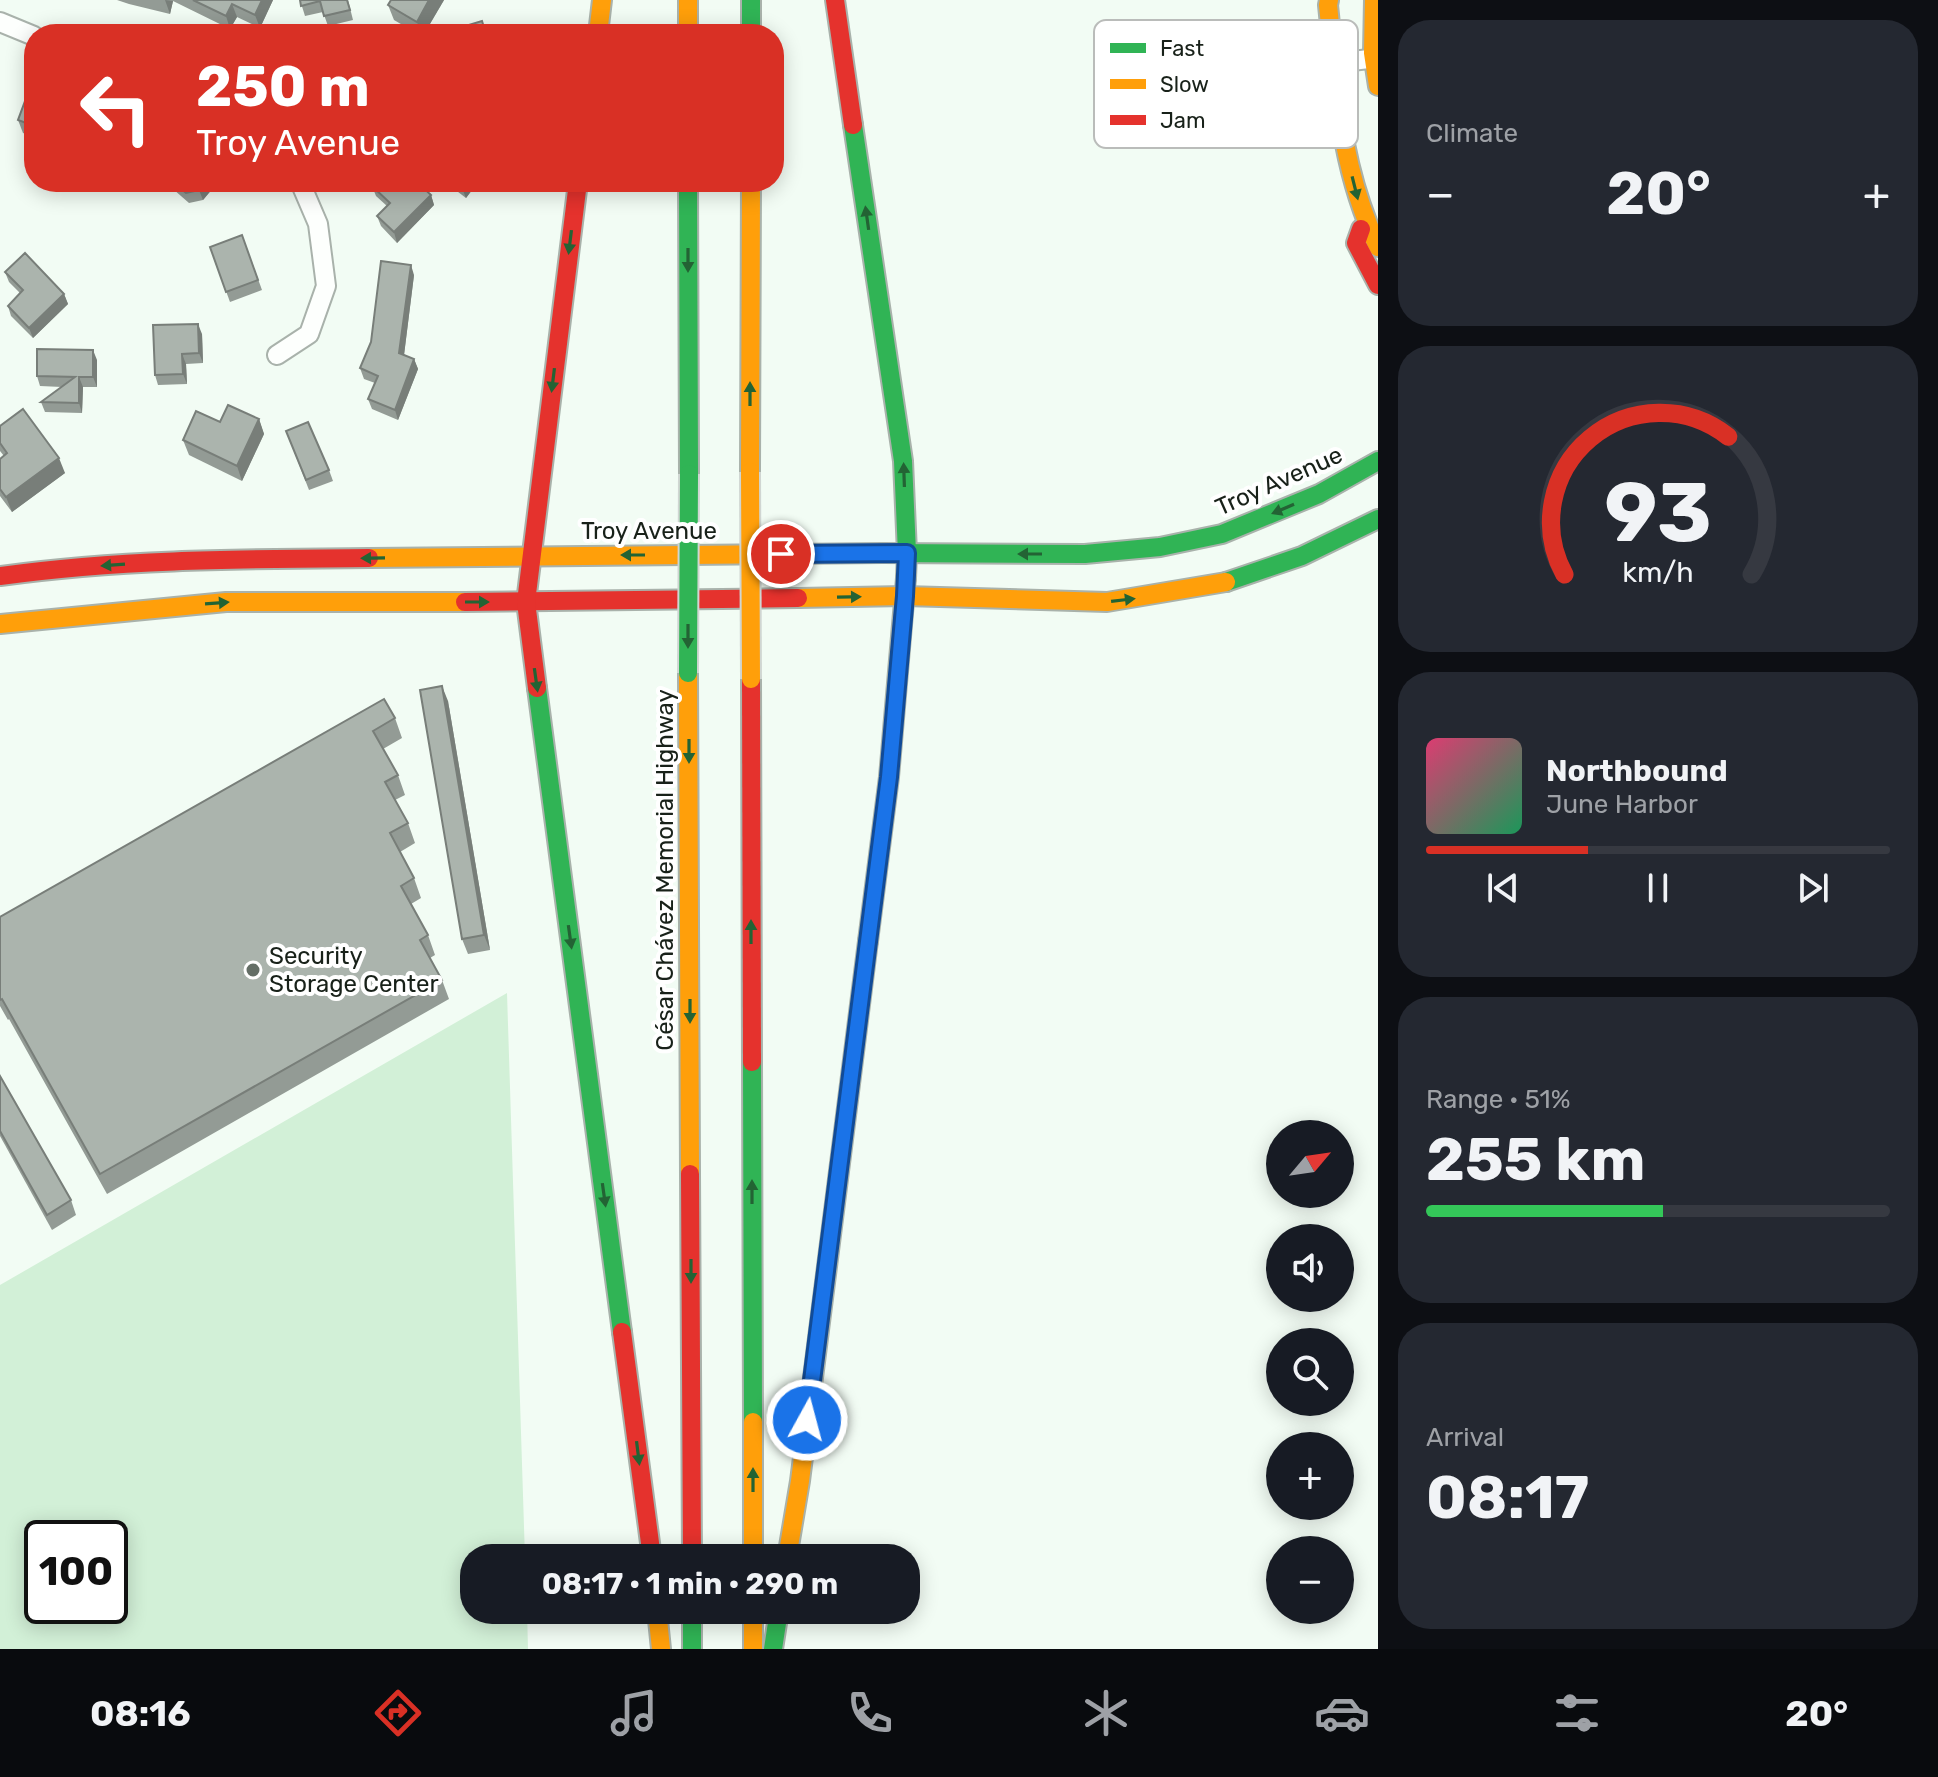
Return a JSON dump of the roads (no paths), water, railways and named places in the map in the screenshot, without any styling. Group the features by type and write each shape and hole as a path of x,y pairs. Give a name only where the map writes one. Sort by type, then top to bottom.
{"main road":[{"path":"599,24 602,0"},
{"path":"688,0 688,24"},
{"path":"751,0 751,24"},
{"path":"789,1544 800,1481 889,777 907,553 903,461 835,0"},
{"path":"1329,0 1330,20"},
{"path":"1374,0 1378,86"},
{"path":"1345,148 1364,222 1378,247"},
{"path":"577,192 526,602 650,1544"},
{"name":"César Chávez Memorial Highway","path":"688,192 692,1544"},
{"path":"751,192 753,1544"},
{"path":"1364,222 1356,243 1378,285"},
{"path":"1319,494 1378,442"},
{"name":"Troy Avenue","path":"0,576 175,560 1085,554 1160,547 1222,534 1319,494 1378,461"},
{"path":"0,624 226,602 526,602 905,596 1107,602 1219,585 1302,556 1378,519"},
{"path":"658,1624 661,1649"},
{"path":"692,1624 692,1649"},
{"path":"753,1624 753,1649"},
{"path":"773,1649 777,1624"}],"street":[{"path":"0,22 24,32"},
{"path":"277,355 309,334 326,286 318,224 304,192"}],"place":[{"name":"Security Storage Center","path":"253,970"}]}
